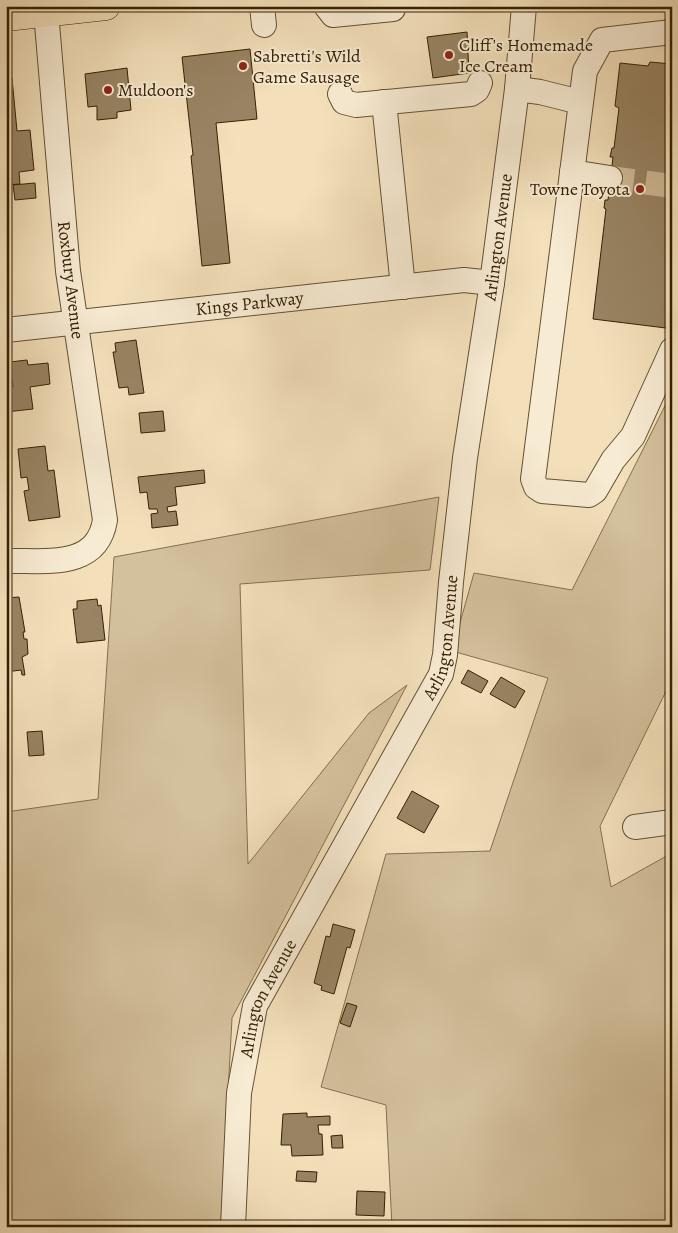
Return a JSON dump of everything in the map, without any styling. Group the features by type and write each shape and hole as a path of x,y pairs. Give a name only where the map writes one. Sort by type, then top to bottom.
{"highway":[{"path":"6,17 106,6"}],"street":[{"path":"330,10 393,9 393,6"},
{"name":"Arlington Avenue","path":"233,1227 239,1093 255,1006 441,674 445,655 465,458 492,283 517,89 524,6"},
{"name":"Roxbury Avenue","path":"6,561 70,558 82,555 95,544 103,529 104,500 76,323 64,227 46,12"},
{"path":"672,32 602,40 585,72 533,479 536,487 542,491 592,494 613,460 633,436 672,350"},
{"path":"340,94 344,102 350,104 384,102 471,94 477,90 480,83"},
{"path":"517,89 540,92 580,102"},
{"path":"384,102 403,287"},
{"path":"572,172 610,178"},
{"name":"Kings Parkway","path":"6,330 464,280 492,283"},
{"path":"635,826 672,822"}],"shaded area":[{"path":"672,392 672,679 600,826 611,887 672,853 672,1227 392,1227 386,1105 321,1087 386,854 490,851 548,678 452,651 474,573 572,590"},
{"path":"439,497 430,570 240,584 248,864 369,713 407,685 232,1018 221,1227 6,1227 6,812 98,799 114,557"}],"building":[{"name":"Cliff's Homemade Ice Cream","path":"467,32 469,73 433,78 427,37"},
{"path":"250,49 257,119 216,123 230,263 202,266 191,156 193,155 182,57"},
{"name":"Towne Toyota","path":"650,62 672,64 672,277 666,328 593,319 606,209 604,208 605,200 608,200 613,157 610,157 612,148 614,148 619,108 615,106 620,63 648,66"},
{"name":"Muldoon's","path":"127,68 131,110 117,112 117,118 97,120 97,106 88,107 85,74"},
{"path":"6,78 12,78 17,131 30,130 34,170 19,172 20,184 6,185"},
{"path":"35,183 36,198 15,200 13,185"},
{"path":"136,340 144,393 129,395 128,387 119,388 113,352 116,352 115,343"},
{"path":"27,360 28,365 48,363 50,384 30,387 33,409 6,412 6,388 13,387 10,362"},
{"path":"163,411 165,431 141,433 139,413"},
{"path":"45,446 48,471 54,470 60,517 29,521 24,491 29,490 27,477 21,478 18,449"},
{"path":"204,470 205,483 175,487 177,505 167,507 168,512 176,511 178,525 152,528 151,514 158,513 157,509 149,509 147,492 140,493 138,477"},
{"path":"19,597 25,632 23,632 24,639 27,639 28,654 22,657 25,675 22,675 21,670 6,672 6,598"},
{"path":"97,599 98,606 101,605 105,640 77,643 73,609 77,609 77,601"},
{"path":"468,670 488,681 481,693 461,683"},
{"path":"501,677 525,691 515,708 490,694"},
{"path":"42,731 44,755 29,756 27,732"},
{"path":"412,791 439,806 424,833 397,818"},
{"path":"333,924 355,930 350,948 347,947 334,994 321,990 322,986 314,983 326,936 330,937"},
{"path":"347,1003 357,1006 350,1027 340,1023"},
{"path":"307,1113 307,1117 330,1116 330,1125 318,1125 319,1134 322,1134 323,1155 292,1156 291,1145 281,1145 283,1114"},
{"path":"342,1135 343,1148 332,1148 331,1136"},
{"path":"297,1171 317,1172 316,1182 296,1181"},
{"path":"357,1191 385,1192 384,1216 356,1215"}],"tunnel":[{"path":"610,178 672,186"}],"place":[{"name":"Cliff's Homemade Ice Cream","path":"449,55"},
{"name":"Sabretti's Wild Game Sausage","path":"243,66"},
{"name":"Muldoon's","path":"108,90"},
{"name":"Towne Toyota","path":"640,189"}]}
